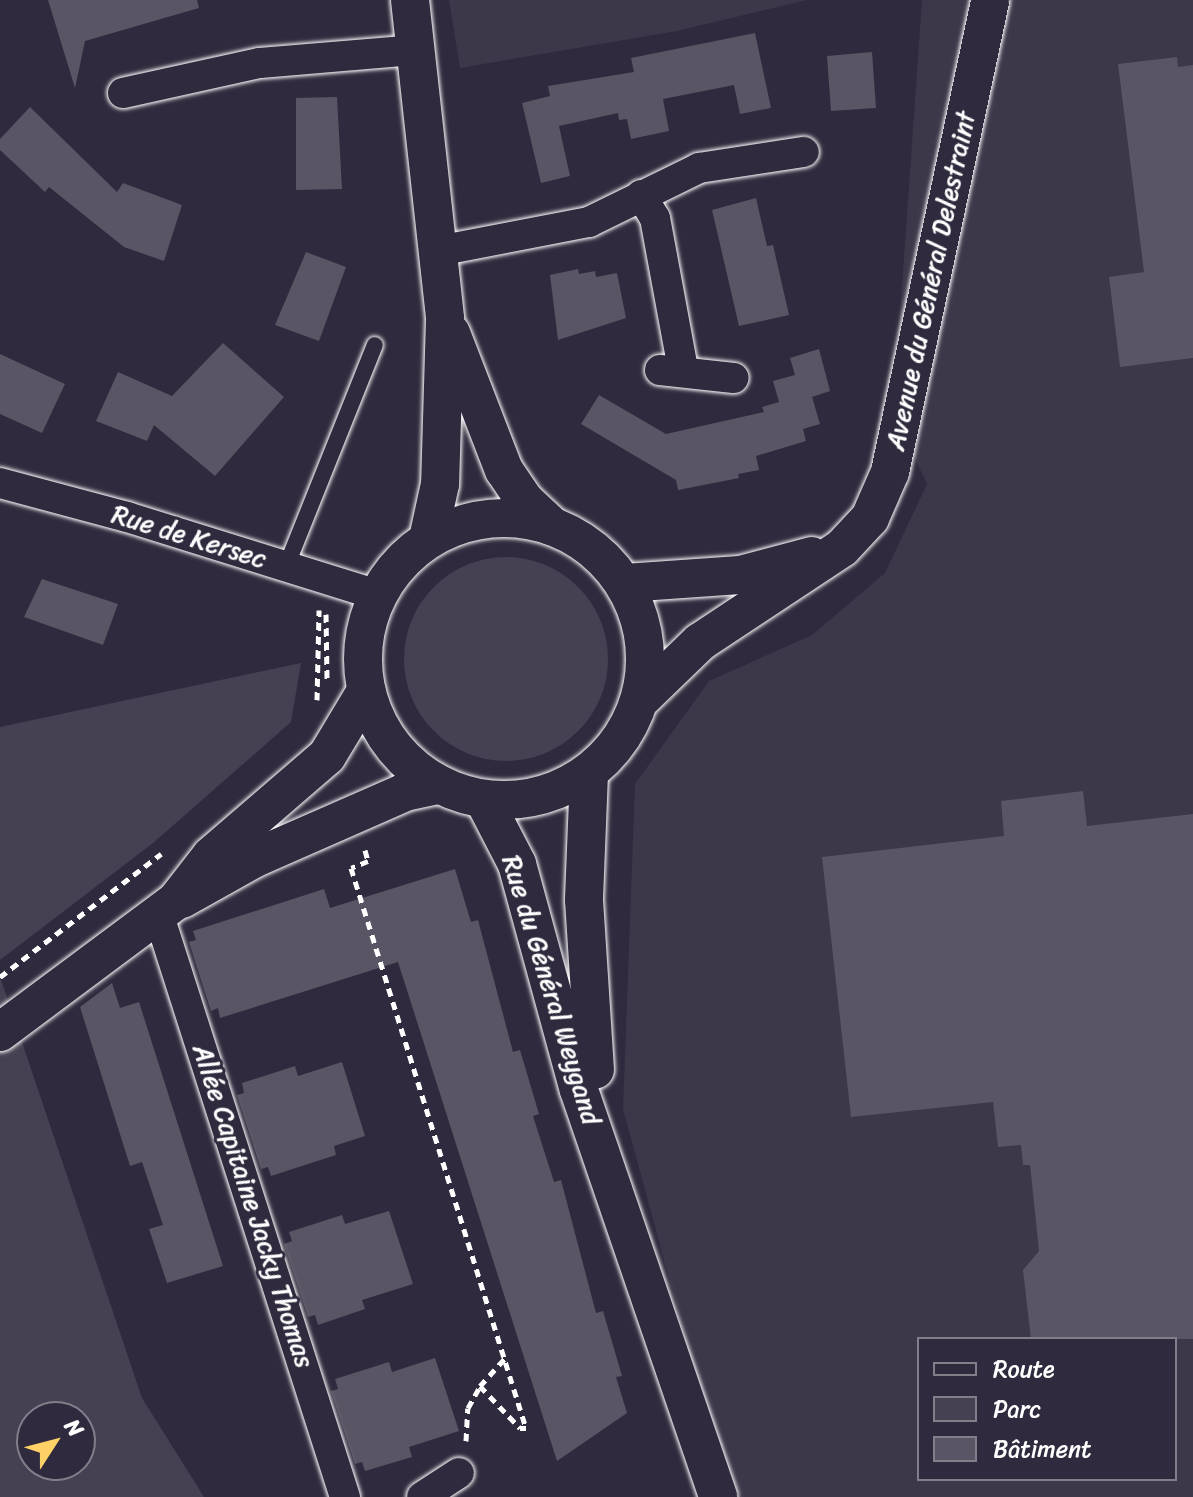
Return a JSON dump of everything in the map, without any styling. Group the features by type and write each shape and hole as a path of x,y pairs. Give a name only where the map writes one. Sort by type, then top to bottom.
{"street":[{"path":"410,0 445,319 440,484 428,539"},
{"name":"Avenue du Général Delestraint","path":"641,699 700,642 842,548 870,518 890,472 990,0"},
{"path":"123,93 260,63 416,50"},
{"path":"438,251 589,222 699,168 804,152"},
{"path":"641,195 655,218 672,370 734,378"},
{"path":"445,319 504,470 525,501 552,526 593,548 625,583 641,620 647,659 641,699 630,727 589,774 557,792 521,801 484,800 439,785 393,746 366,691 362,659 378,595 408,555 428,539 488,518 552,526"},
{"name":"Rue de Kersec","path":"0,483 378,595"},
{"path":"625,583 740,575 842,548"},
{"path":"168,909 211,856 327,756 366,691"},
{"name":"Rue du Général Weygand","path":"589,774 583,838 589,1022 611,1184"},
{"path":"0,1032 168,909 255,858 405,792 439,785"},
{"name":"Rue du Général Weygand","path":"484,800 517,864 611,1184 718,1497"},
{"name":"Allée Capitaine Jacky Thomas","path":"168,909 345,1497"},
{"path":"422,1497 459,1473"}],"lane":[{"path":"286,567 375,345"}],"path":[{"path":"312,716 324,578"},
{"path":"374,839 364,845 368,861 351,868 526,1428 520,1428 480,1386"},
{"path":"0,977 170,847"},
{"path":"459,1473 468,1408 480,1386 505,1358"}],"shaded area":[{"path":"449,0 807,0 677,31 460,68"},
{"path":"922,0 1193,0 1193,1497 741,1497 706,1414 623,1109 635,784 709,681 812,635 885,573 927,484 889,404 896,372"}],"green space":[{"path":"506,557 545,565 563,574 578,587 591,602 600,620 608,659 600,698 591,716 578,731 563,744 545,753 506,761 467,753 449,744 434,731 421,716 412,698 404,659 412,620 421,602 434,587 449,574 467,565"},
{"path":"301,663 291,722 153,843 0,960 0,727"},
{"path":"0,977 142,1398 204,1497 0,1497"}],"building":[{"path":"48,0 197,0 199,8 85,41 75,88"},
{"path":"755,33 771,108 740,114 734,85 663,99 669,131 631,139 627,119 619,120 618,113 559,126 570,176 541,183 522,103 550,96 548,86 634,72 631,58"},
{"path":"872,52 876,108 831,111 827,56"},
{"path":"1177,57 1178,67 1193,65 1193,358 1120,367 1109,277 1144,272 1118,64"},
{"path":"337,97 342,189 296,190 296,98"},
{"path":"30,107 117,192 123,183 182,205 164,261 124,247 49,187 45,192 0,150 0,139"},
{"path":"756,198 767,246 773,245 789,315 739,326 712,210"},
{"path":"306,252 346,267 319,341 275,325"},
{"path":"578,269 579,274 595,271 596,277 617,273 626,318 558,340 550,275"},
{"path":"223,343 284,397 215,476 154,425 147,441 96,421 118,372 172,396"},
{"path":"819,349 830,391 812,397 820,424 803,429 806,441 756,456 759,470 738,474 739,478 678,490 676,480 581,424 599,395 666,434 764,412 762,407 779,402 773,381 795,375 790,358"},
{"path":"0,354 65,384 42,433 0,414"},
{"path":"42,579 118,604 103,645 24,617"},
{"path":"1083,791 1087,826 1193,814 1193,1339 1031,1337 1023,1270 1039,1251 1030,1165 1023,1165 1021,1145 998,1147 993,1102 851,1117 822,857 1004,836 1001,801"},
{"path":"455,869 471,922 478,920 513,1052 520,1050 539,1114 533,1116 554,1182 561,1180 596,1313 603,1311 622,1376 616,1377 627,1413 557,1461 398,962 220,1018 218,1008 211,1011 189,942 196,940 193,931 324,889 330,908"},
{"path":"112,983 120,1008 139,1002 223,1266 167,1283 149,1229 163,1225 142,1162 130,1166 80,1007"},
{"path":"342,1062 365,1136 334,1146 336,1155 271,1176 268,1167 261,1169 237,1095 244,1093 242,1083 295,1066 298,1076"},
{"path":"389,1211 413,1284 362,1300 365,1309 318,1325 315,1315 308,1317 284,1244 292,1241 289,1232 342,1215 345,1224"},
{"path":"435,1358 459,1431 409,1447 412,1457 365,1471 362,1462 355,1464 331,1391 338,1389 335,1379 389,1362 392,1372"}]}
